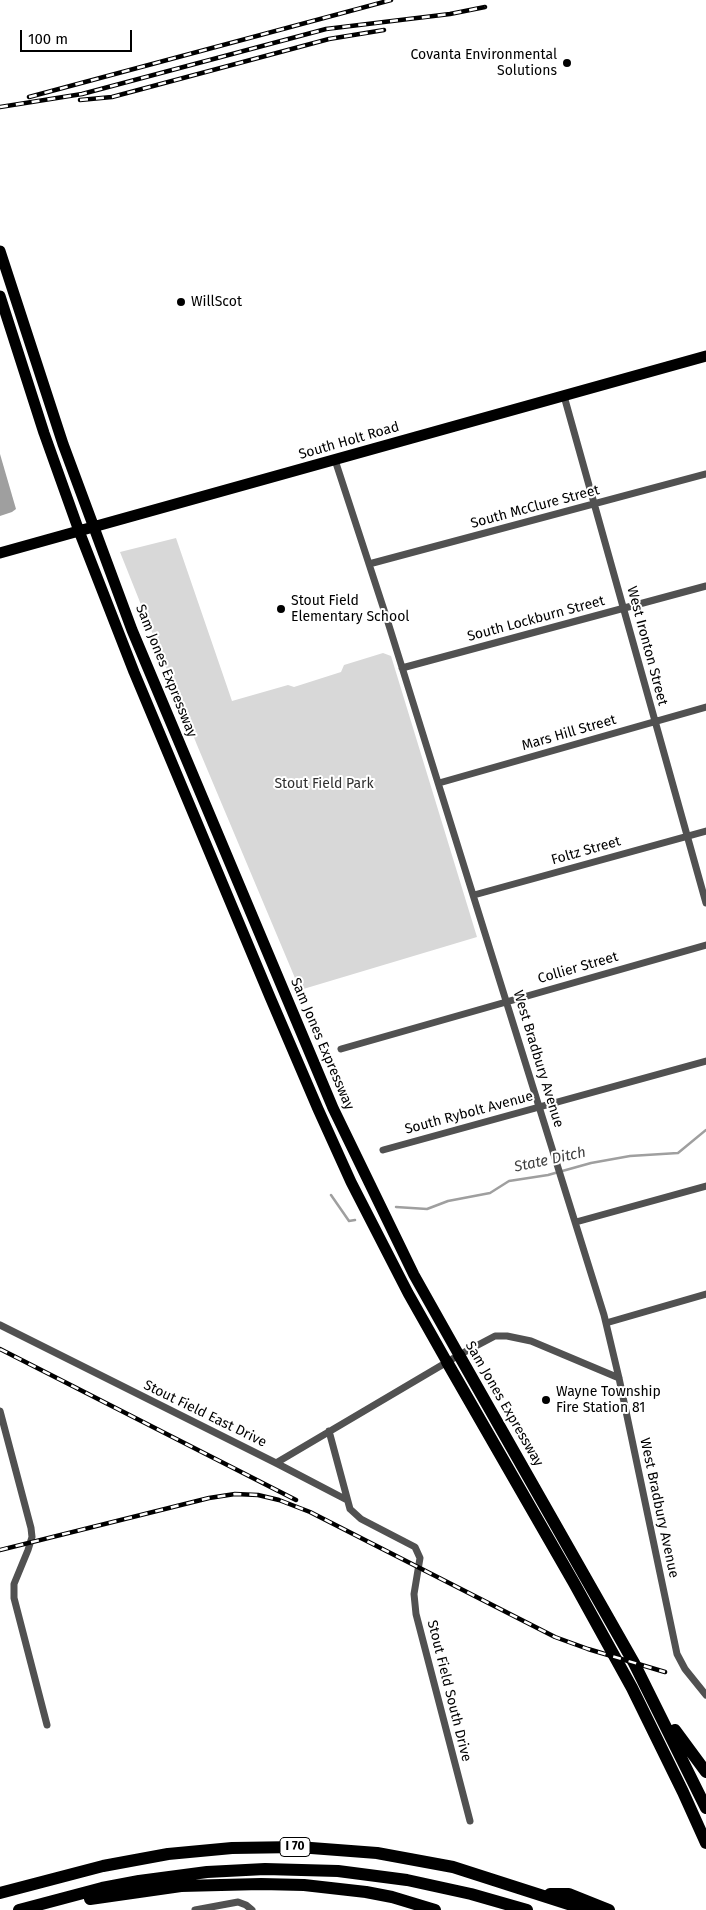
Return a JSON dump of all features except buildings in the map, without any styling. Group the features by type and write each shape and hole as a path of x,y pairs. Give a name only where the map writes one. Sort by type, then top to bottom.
{"highway":[{"name":"Sam Jones Expressway","path":"459,1355 596,1593 648,1690 706,1808"},
{"name":"Sam Jones Expressway","path":"447,1362 632,1688 684,1792 706,1844"},
{"path":"648,1690 690,1752 706,1772"},
{"name":"I 70","path":"0,1893 138,1859 190,1852 265,1847 320,1848 421,1860 466,1870 587,1910"},
{"name":"I 70","path":"25,1908 102,1888 161,1877 228,1870 275,1869 347,1872 406,1880 485,1897 527,1910"},
{"path":"25,1908 181,1886 261,1884 304,1885 366,1892 392,1897 435,1910"},
{"path":"540,1894 569,1894 609,1910"}],"main road":[{"name":"Sam Jones Expressway","path":"0,251 55,422 132,630 332,1108 414,1275 459,1355"},
{"name":"Sam Jones Expressway","path":"0,296 44,433 79,531 134,672 318,1109 379,1238 447,1362"},
{"name":"South Holt Road","path":"0,553 706,356"}],"street":[{"name":"West Ironton Street","path":"564,396 706,903"},
{"name":"West Bradbury Avenue","path":"335,460 370,564 606,1322 620,1378 676,1650 685,1669 706,1695"},
{"name":"South McClure Street","path":"370,564 706,474"},
{"name":"South Lockburn Street","path":"402,668 706,586"},
{"name":"Mars Hill Street","path":"439,784 706,707"},
{"name":"Foltz Street","path":"474,895 706,831"},
{"name":"Collier Street","path":"341,1049 706,945"},
{"name":"South Rybolt Avenue","path":"384,1150 706,1061"},
{"path":"576,1222 706,1186"},
{"path":"606,1322 706,1294"},
{"name":"Stout Field East Drive","path":"0,1325 276,1463 490,1338 506,1336 544,1346 620,1378"},
{"path":"0,1411 32,1537 14,1584 14,1598 47,1725"},
{"path":"329,1431 347,1500"},
{"path":"276,1463 347,1500"},
{"name":"Stout Field South Drive","path":"347,1500 350,1509 358,1516 415,1548 420,1558 414,1594 416,1614 470,1820"},
{"path":"196,1910 238,1902 252,1910"}],"green space":[{"name":"Stout Field Park","path":"176,538 232,701 288,685 294,687 341,672 344,665 383,653 391,656 477,937 300,990 197,745 120,552"}],"shaded area":[{"path":"0,454 16,509 0,516"}],"waterway":[{"name":"State Ditch","path":"396,1207 427,1209 448,1201 490,1193 509,1181 548,1175 591,1163 630,1156 678,1153 706,1130"},
{"name":"State Ditch","path":"331,1195 349,1221 355,1220"}],"railway":[{"path":"29,97 391,0"},
{"path":"0,107 82,94 326,29 450,14 485,7"},
{"path":"80,100 112,97 329,39 384,30"},
{"path":"0,1349 296,1500"},
{"path":"0,1550 209,1498 235,1494 258,1495 279,1500 310,1512 555,1637 665,1672"}],"place":[{"name":"Covanta Environmental Solutions","path":"567,63"},
{"name":"WillScot","path":"181,302"},
{"name":"Stout Field Elementary School","path":"281,609"},
{"name":"Wayne Township Fire Station 81","path":"546,1400"}]}
